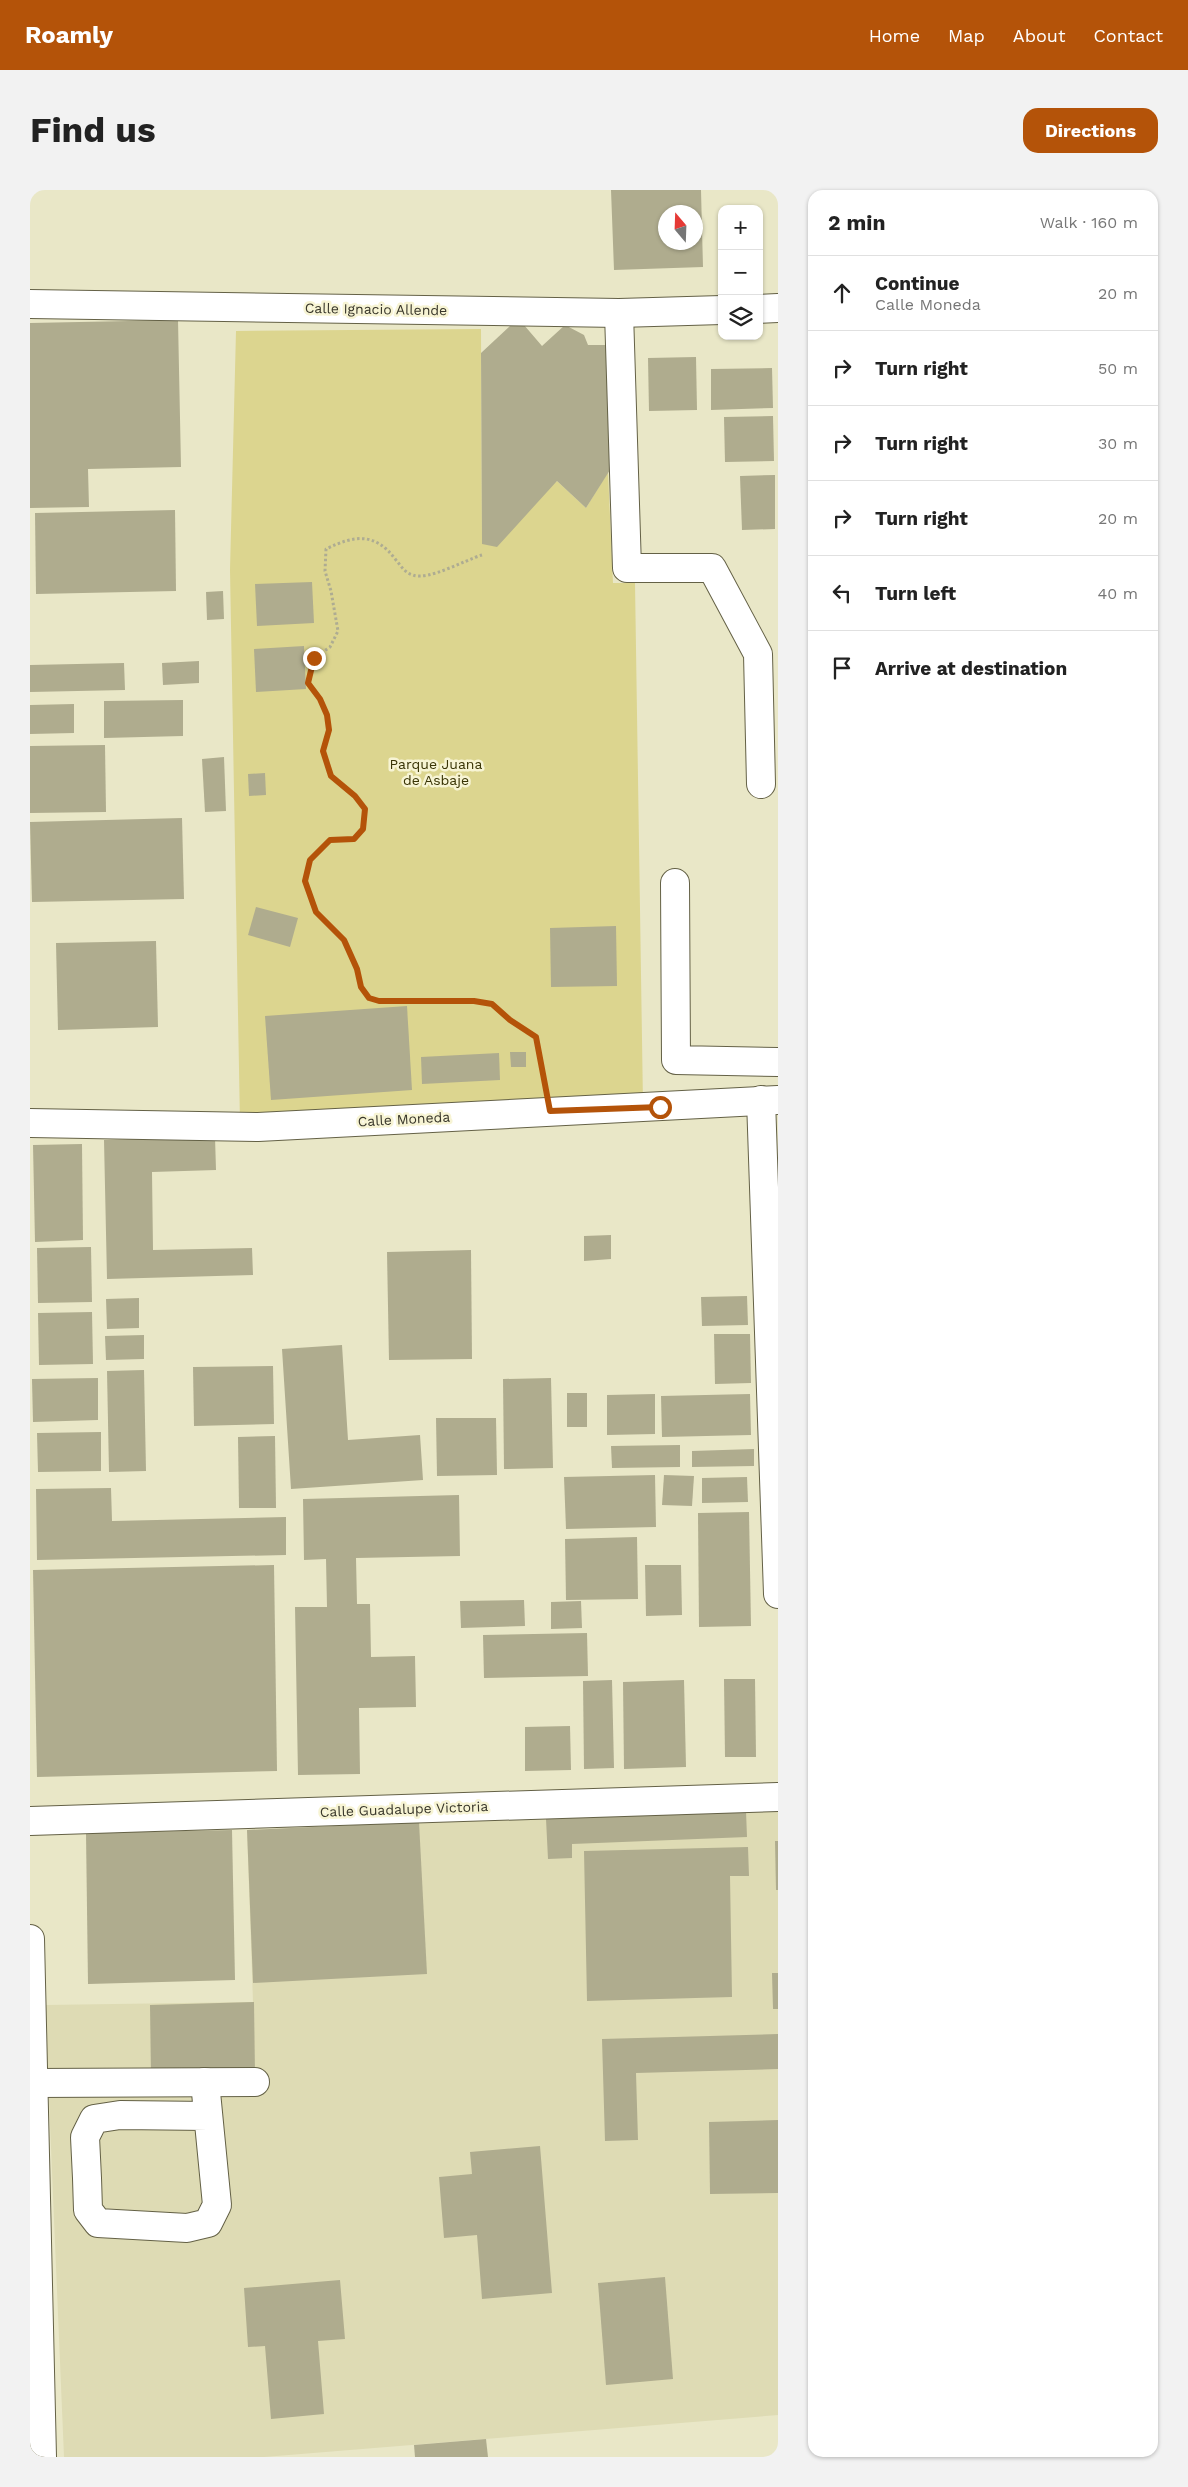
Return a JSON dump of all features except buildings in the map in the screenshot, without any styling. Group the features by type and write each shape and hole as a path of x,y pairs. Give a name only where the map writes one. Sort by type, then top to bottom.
{"street":[{"name":"Calle Ignacio Allende","path":"30,304 619,313 718,310"},
{"path":"763,308 778,308"},
{"path":"619,313 627,568 712,568 758,654 761,784"},
{"path":"675,883 676,1060 778,1062"},
{"path":"770,1100 778,1594"},
{"name":"Calle Moneda","path":"30,1123 258,1127 770,1100"},
{"name":"Calle Guadalupe Victoria","path":"30,1821 778,1797"},
{"path":"30,1939 34,2083 35,2348 42,2457"},
{"path":"205,2082 217,2205 208,2222 187,2228 98,2223 88,2210 86,2178 85,2137 94,2119 120,2115 208,2116"},
{"path":"34,2083 255,2082"}],"path":[{"path":"482,555 428,575 414,576 405,571 385,546 368,538 344,540 326,549 325,571 332,591 338,632 330,647 314,658 308,683 320,699 327,715 329,730 323,751 331,776 355,796 365,809 363,829 354,839 330,840 310,860 305,881 316,912 344,940 357,969 361,987 369,998 379,1001 474,1001 492,1004 510,1020 536,1037 550,1111"}],"shaded area":[{"path":"778,1809 778,2415 264,2457 64,2457 45,2005 253,2002 247,1830"}],"green space":[{"name":"Parque Juana de Asbaje","path":"481,329 482,543 557,481 586,508 608,472 613,583 635,583 643,1104 240,1124 230,570 236,331"}],"route":[{"path":"314,658 308,683 320,699 327,715 329,730 323,751 331,776 355,796 365,809 363,829 354,839 330,840 310,860 305,881 316,912 344,940 357,969 361,987 369,998 379,1001 474,1001 492,1004 510,1020 536,1037 550,1111 660,1107"}]}
